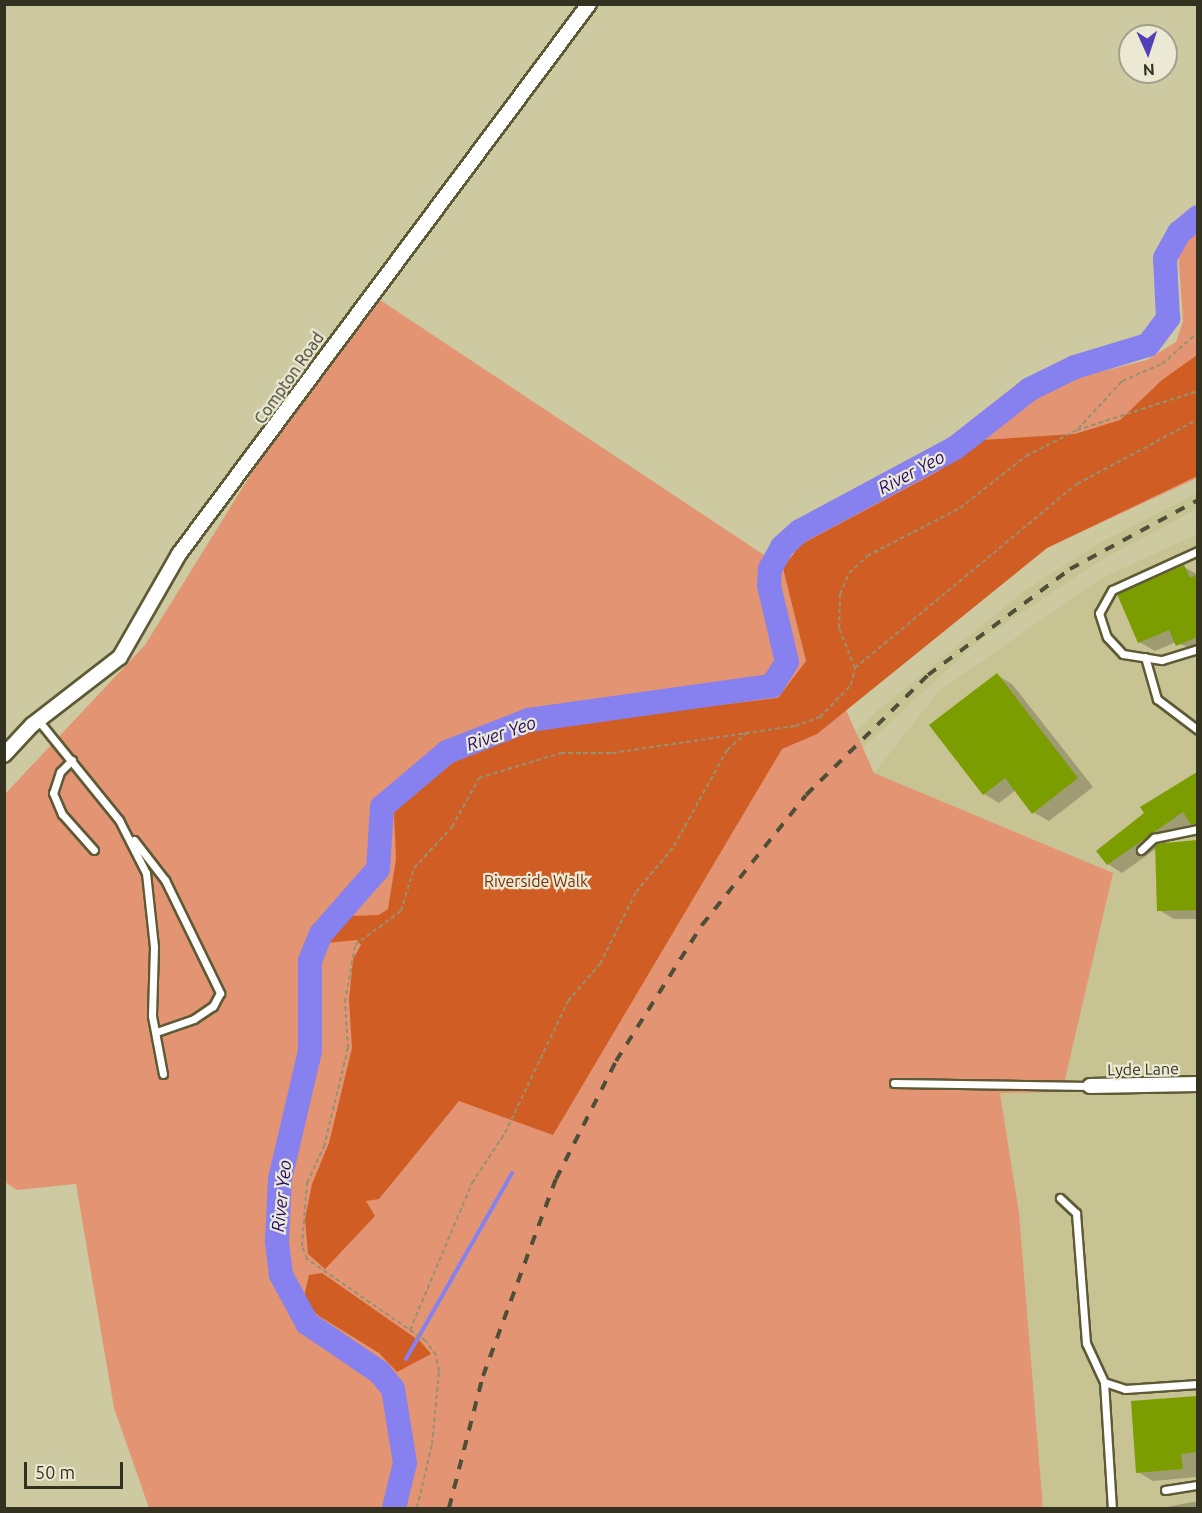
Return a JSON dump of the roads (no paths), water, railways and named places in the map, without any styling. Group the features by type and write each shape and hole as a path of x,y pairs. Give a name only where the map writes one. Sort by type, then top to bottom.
{"street":[{"name":"Compton Road","path":"4,755 38,720 120,657 179,554 589,4"},
{"name":"Lyde Lane","path":"1090,1086 1197,1084"}],"lane":[{"path":"1197,551 1112,590 1099,613 1107,637 1123,654 1162,660 1197,649"},
{"path":"1145,657 1157,699 1197,730"},
{"path":"38,720 165,880 220,993 213,1006 194,1018 157,1032"},
{"path":"72,760 60,772 53,793 62,814 94,850"},
{"path":"1142,850 1154,838 1197,829"},
{"path":"129,836 146,873 152,908 152,1016 157,1032 163,1074"},
{"path":"894,1083 1090,1086"},
{"path":"1060,1198 1076,1213 1086,1343 1104,1382 1112,1509"},
{"path":"1104,1382 1125,1389 1197,1384"},
{"path":"1165,1490 1197,1485"}],"waterway":[{"name":"River Yeo","path":"394,1508 405,1463 393,1389 379,1372 307,1323 281,1275 277,1240 280,1179 310,1051 310,961 321,934 378,869 382,807 447,752 529,720 772,686 787,662 769,586 770,569 782,547 800,531 955,448 1030,389 1075,367 1148,345 1168,318 1165,258 1179,233 1198,217"},
{"path":"406,1359 512,1173"}],"railway":[{"path":"449,1508 483,1376 556,1179 616,1061 702,925 806,795 928,675 1070,569 1198,500"}],"park label":[{"name":"Riverside Walk","path":"536,881"}]}
